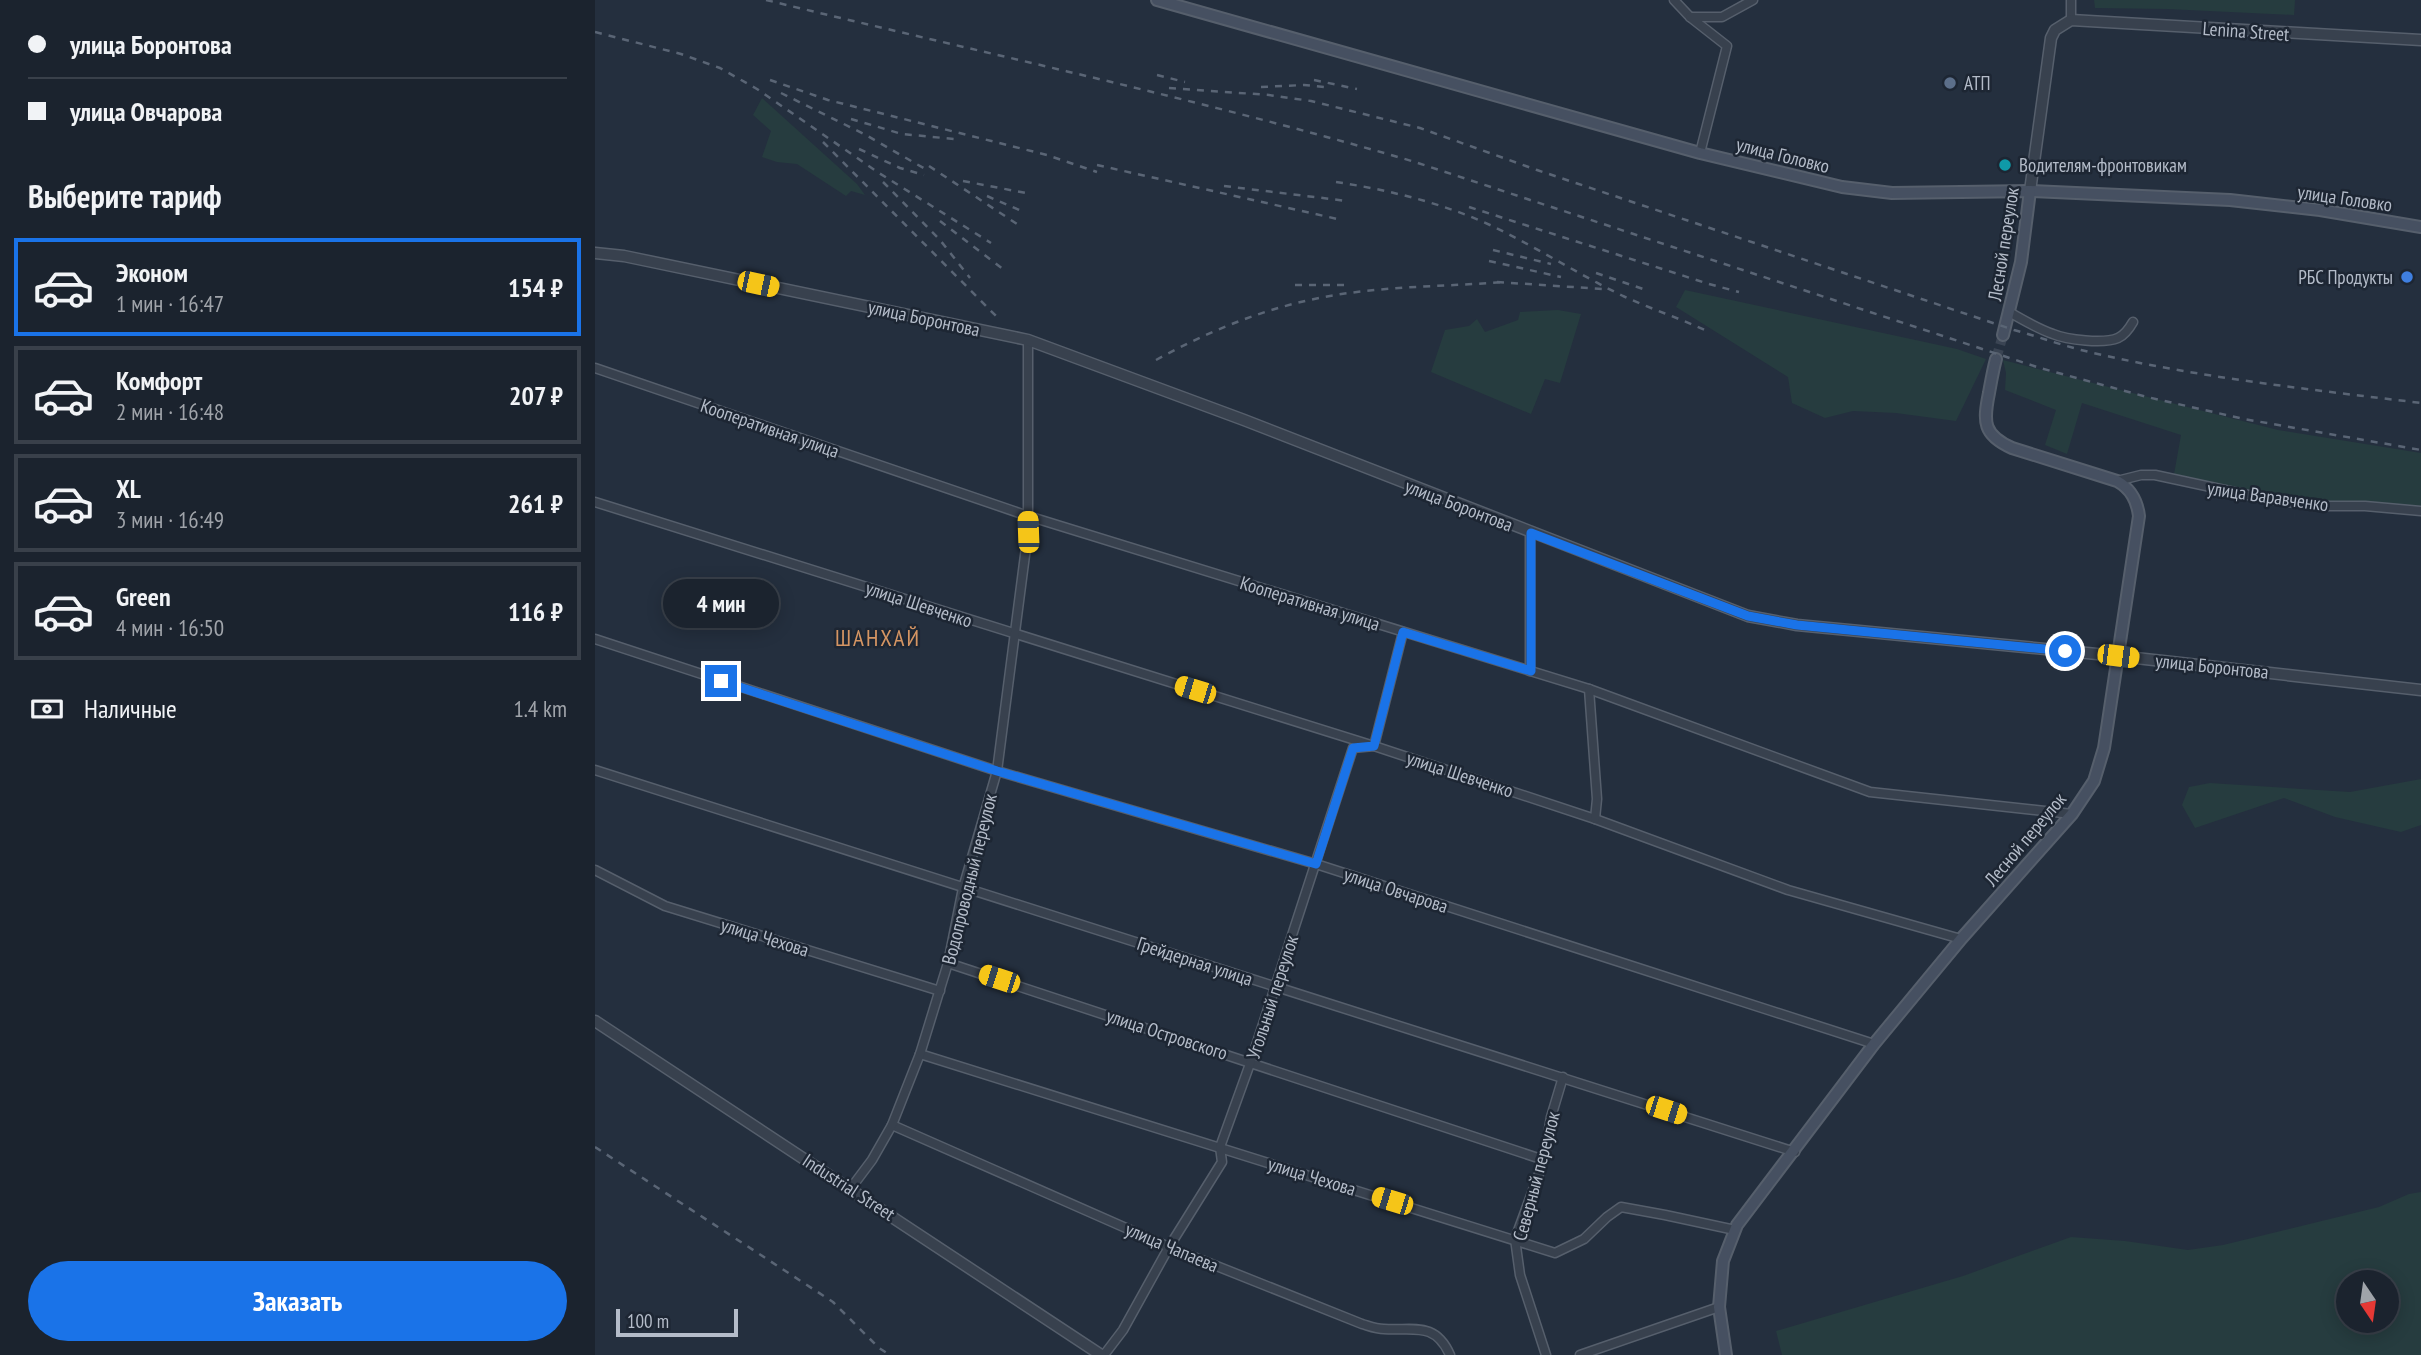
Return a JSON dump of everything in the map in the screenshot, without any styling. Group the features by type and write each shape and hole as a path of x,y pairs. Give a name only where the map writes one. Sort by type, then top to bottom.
{"main road":[{"name":"улица Головко","path":"1157,0 1700,153 1861,190 1892,194 2030,191 2230,200 2320,210 2421,227"},
{"name":"Лесной переулок","path":"2003,335 2021,262 2030,191"},
{"path":"1996,359 1985,414 1991,434 2012,448 2117,481"},
{"name":"Лесной переулок","path":"1726,1355 1719,1307 1723,1261 1735,1230 1874,1044 1961,939 2072,814 2094,781 2104,748 2139,516 2133,495 2125,485 2117,481"}],"street":[{"path":"1674,0 1689,17 1727,46 1700,153"},
{"path":"1689,17 1723,17 1753,0"},
{"path":"2071,0 2071,20"},
{"name":"Lenina Street","path":"2071,20 2421,40"},
{"name":"Лесной переулок","path":"2030,191 2051,38 2055,30 2071,20"},
{"name":"улица Боронтова","path":"595,253 624,256 1028,340 1236,417 1748,616 1797,625 2118,656 2421,690"},
{"path":"2009,312 2054,335 2105,341 2129,330 2133,323"},
{"name":"Водопроводный переулок","path":"851,1188 872,1160 892,1125 920,1054 949,963 963,888 997,771 1028,532 1028,340"},
{"name":"Кооперативная улица","path":"595,368 1028,516 1589,689 1870,792 2072,814"},
{"name":"улица Варавченко","path":"2117,481 2141,475 2155,475 2313,506 2365,506 2421,512"},
{"name":"улица Шевченко","path":"595,502 1374,746 1595,819 1788,890 1961,939"},
{"path":"1531,533 1531,671"},
{"path":"1374,746 1403,632"},
{"name":"улица Овчарова","path":"595,639 997,771 1316,864 1874,1044"},
{"path":"1589,689 1597,799 1595,819"},
{"name":"Угольный переулок","path":"1103,1355 1123,1329 1169,1247 1222,1163 1220,1147 1251,1061 1353,748 1374,746"},
{"name":"Грейдерная улица","path":"595,770 1795,1152"},
{"name":"улица Чехова","path":"595,870 664,906 940,991"},
{"name":"улица Островского","path":"949,963 1544,1160"},
{"name":"Industrial Street","path":"595,1021 1103,1355"},
{"name":"улица Чехова","path":"920,1054 1555,1253 1584,1239 1621,1207 1735,1230"},
{"name":"Северный переулок","path":"1546,1355 1520,1275 1515,1239 1544,1160 1551,1118 1563,1077"},
{"name":"улица Чапаева","path":"892,1125 1169,1247 1362,1324 1381,1329 1425,1329 1436,1335 1450,1355"},
{"path":"1580,1355 1719,1307"},
{"path":"1609,1345 1611,1355"}],"green space":[{"path":"2094,0 2295,0 2294,15 2095,8"},
{"path":"762,98 857,184 865,195 851,191 846,196 797,164 762,157 771,131 753,115"},
{"path":"1685,290 1957,349 1986,359 1956,421 1896,413 1853,411 1825,418 1792,403 1788,377 1676,307"},
{"path":"1558,310 1581,314 1560,383 1545,379 1531,414 1431,372 1445,330 1469,326 1477,319 1485,332 1518,320 1520,312"},
{"path":"2003,360 2278,430 2421,453 2421,511 2314,506 2173,480 2181,435 2082,403 2067,454 2045,445 2056,410 2005,390 2006,373"},
{"path":"2421,779 2421,825 2401,832 2335,817 2284,798 2195,828 2182,805 2189,787 2210,783 2350,792"},
{"path":"2421,1192 2421,1355 1782,1355 1776,1331 1963,1276 2071,1237 2188,1250 2223,1245 2379,1207 2409,1194"}],"tunnel":[{"path":"1996,359 2003,335"}],"railway":[{"path":"766,0 1173,97 1415,162 2040,368 2147,397 2244,419 2421,450"},
{"path":"595,32 681,54 720,68 757,89 879,173 991,243"},
{"path":"1157,75 1185,82"},
{"path":"770,80 828,100 1047,155 1097,172"},
{"path":"1314,80 1357,89"},
{"path":"1261,87 1324,87"},
{"path":"1169,88 1269,95 1311,101 1420,128 1537,170 2081,350 2207,375 2421,403"},
{"path":"781,93 864,134 927,170"},
{"path":"851,119 902,134 954,139"},
{"path":"823,142 997,317"},
{"path":"859,149 900,168 924,175"},
{"path":"1097,165 1342,220"},
{"path":"929,166 1017,224"},
{"path":"963,181 1031,194"},
{"path":"883,182 940,240 970,278"},
{"path":"1336,182 1415,198 1472,217 1623,296 1707,331"},
{"path":"1224,186 1347,201"},
{"path":"987,196 1024,212"},
{"path":"1469,207 1739,292"},
{"path":"940,221 1003,269"},
{"path":"1493,250 1551,264"},
{"path":"1489,261 1561,277"},
{"path":"1596,273 1643,289"},
{"path":"1497,282 1602,289"},
{"path":"1156,360 1225,327 1273,309 1323,297 1407,287 1505,282"},
{"path":"1295,285 1350,285"},
{"path":"595,1147 833,1302 879,1348 890,1355"}],"place":[{"name":"АТП","path":"1950,83"},
{"name":"Водителям-фронтовикам","path":"2005,165"},
{"name":"РБС Продукты","path":"2407,277"}],"district":[{"name":"ШАНХАЙ","path":"878,638"}],"route":[{"path":"721,681 997,771 1316,864 1353,748 1374,746 1403,632 1531,671 1531,533 1748,616 1797,625 2065,651"}]}
